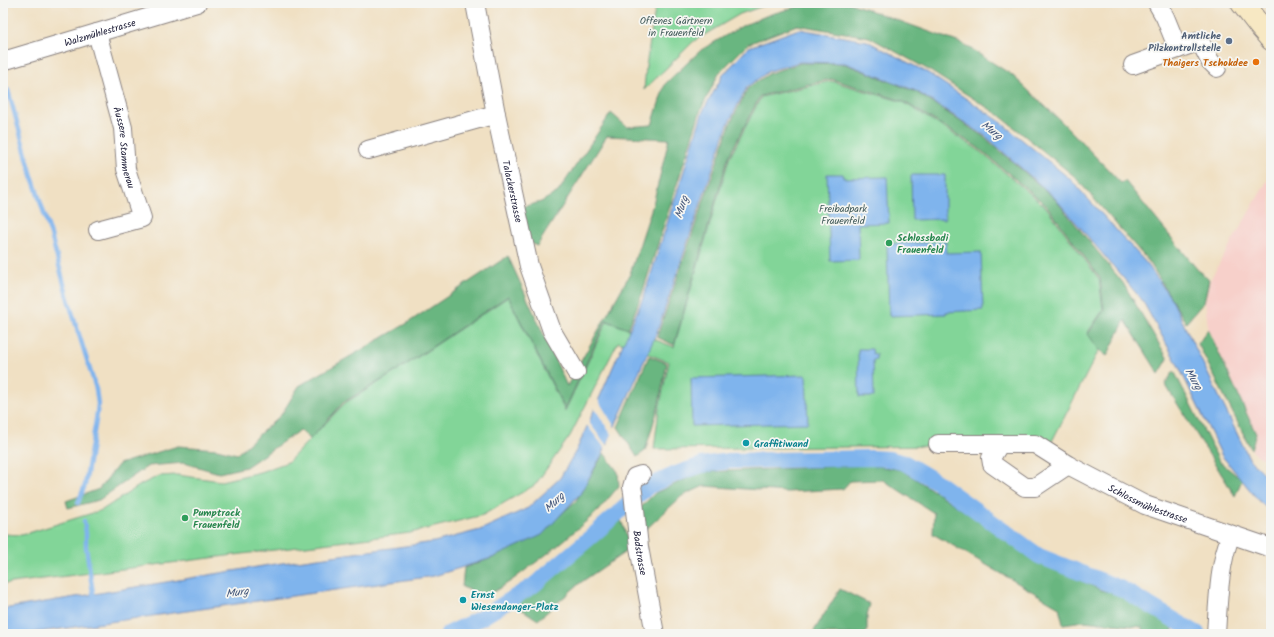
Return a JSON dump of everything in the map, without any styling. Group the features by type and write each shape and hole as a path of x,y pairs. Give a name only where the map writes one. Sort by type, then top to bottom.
{"main road":[{"path":"1242,3 1258,25 1271,39"}],"street":[{"name":"Walzmühlestrasse","path":"3,61 197,3"},
{"name":"Talackerstrasse","path":"475,3 496,114 529,266 552,331 576,372"},
{"path":"1157,3 1165,17 1178,49"},
{"name":"Äussere Stammerau","path":"97,33 123,128 126,169 142,218 98,230"},
{"path":"1133,65 1200,41 1210,61 1217,68"},
{"path":"368,150 496,114"},
{"name":"Schlossmühlestrasse","path":"938,444 1035,444 1068,465 1145,505 1271,548"},
{"path":"999,445 991,458 992,464 1025,488 1035,487 1068,465"},
{"name":"Badstrasse","path":"641,475 635,477 632,487 639,547 655,634"},
{"path":"1216,634 1222,566 1226,547 1231,535"}],"shaded area":[{"path":"1271,174 1271,465 1252,451 1257,434 1208,327 1205,302 1210,280"}],"green space":[{"name":"Offenes Gärtnern in Frauenfeld","path":"656,3 772,3 740,14 694,41 644,90 646,66"},
{"path":"820,3 850,3 963,44 1012,75 1065,125 1121,183 1125,181 1197,269 1209,280 1204,302 1186,323 1150,263 1074,176 999,115 927,69 869,37 797,25 748,44 719,73 701,109 642,294 628,329 606,320 565,409 508,296 390,375 344,402 310,439 300,430 246,467 219,473 184,463 148,466 99,500 68,508 66,501 99,489 119,464 178,446 217,449 237,454 281,415 299,386 406,324 508,256 567,386 630,274 653,204 669,139 607,136 537,246 530,243 522,207 541,202 558,192 611,113 627,127 652,125 665,84 701,50 742,26 768,15 803,5"},
{"path":"801,63 845,64 916,92 984,137 1054,198 1123,283 1168,359 1159,374 1125,320 1107,356 1099,350 1088,334 1104,310 1100,278 1047,206 977,147 903,101 831,79 760,96 728,158 674,345 657,337 730,124 748,88 770,73"},
{"name":"Freibadpark Frauenfeld","path":"831,81 903,102 977,149 1046,207 1099,279 1103,310 1088,332 1099,350 1050,445 654,449 659,409 669,362 618,342 570,436 535,485 483,515 410,533 3,584 3,534 22,535 102,510 142,484 159,476 177,475 221,481 260,472 288,462 345,403 391,375 508,297 565,411 607,321 674,347 729,159 761,97"},
{"path":"1208,329 1256,434 1251,449 1198,344"},
{"path":"649,356 667,363 658,408 645,451 637,457 618,427"},
{"path":"1174,371 1219,461 1242,480 1235,496 1165,384"},
{"path":"604,453 618,472 619,486 597,512 555,548 511,581 487,596 462,587 464,568 492,558 540,533 576,501"},
{"path":"870,465 902,470 1040,561 1101,590 1137,600 1172,623 1173,634 1143,634 1142,627 1084,621 1063,624 1059,607 933,534 934,513 883,480 850,481 843,489 787,492 704,486 682,496 643,532 639,509 655,493 702,472"},
{"path":"620,517 631,548 580,583 538,620 515,605"},
{"path":"840,589 870,604 867,615 867,631 865,634 812,634"}],"water":[{"name":"Murg","path":"799,29 867,41 928,73 998,120 1070,179 1148,265 1172,300 1250,460 1271,481 1271,512 1259,501 1222,456 1177,363 1142,300 1054,197 985,136 916,91 845,63 800,62 769,71 747,87 728,124 657,332 603,453 580,494 542,535 492,558 434,576 46,631 3,634 3,609 275,564 434,542 480,530 528,508 560,478 577,449 644,296 703,111 723,75 749,47"},
{"path":"827,174 843,174 843,178 887,177 889,223 858,224 859,260 830,261"},
{"path":"911,175 945,175 945,219 912,220"},
{"path":"946,242 946,253 981,252 983,310 946,312 946,314 889,316 887,244"},
{"path":"858,349 872,349 873,354 876,354 876,359 873,360 874,397 859,397"},
{"path":"806,375 808,423 692,426 691,378"}],"pier":[{"path":"597,398 616,429 613,437 593,406"},
{"path":"587,420 608,447 607,451 586,424"}],"waterway":[{"path":"8,90 32,176 51,235 68,299 96,389 98,404 96,420 85,485 78,503"},
{"path":"448,634 481,618 534,585 649,486 676,474 702,465 729,461 870,458 889,459 905,463 937,482 1039,556 1122,589 1198,634"},
{"path":"84,521 86,547 94,599"}],"place":[{"name":"Amtliche Pilzkontrollstelle","path":"1229,41"},
{"name":"Thaigers Tschokdee","path":"1256,62"},
{"name":"Schlossbadi Frauenfeld","path":"889,243"},
{"name":"Graffitiwand","path":"746,443"},
{"name":"Pumptrack Frauenfeld","path":"185,518"},
{"name":"Ernst Wiesendanger-Platz","path":"463,600"}]}
